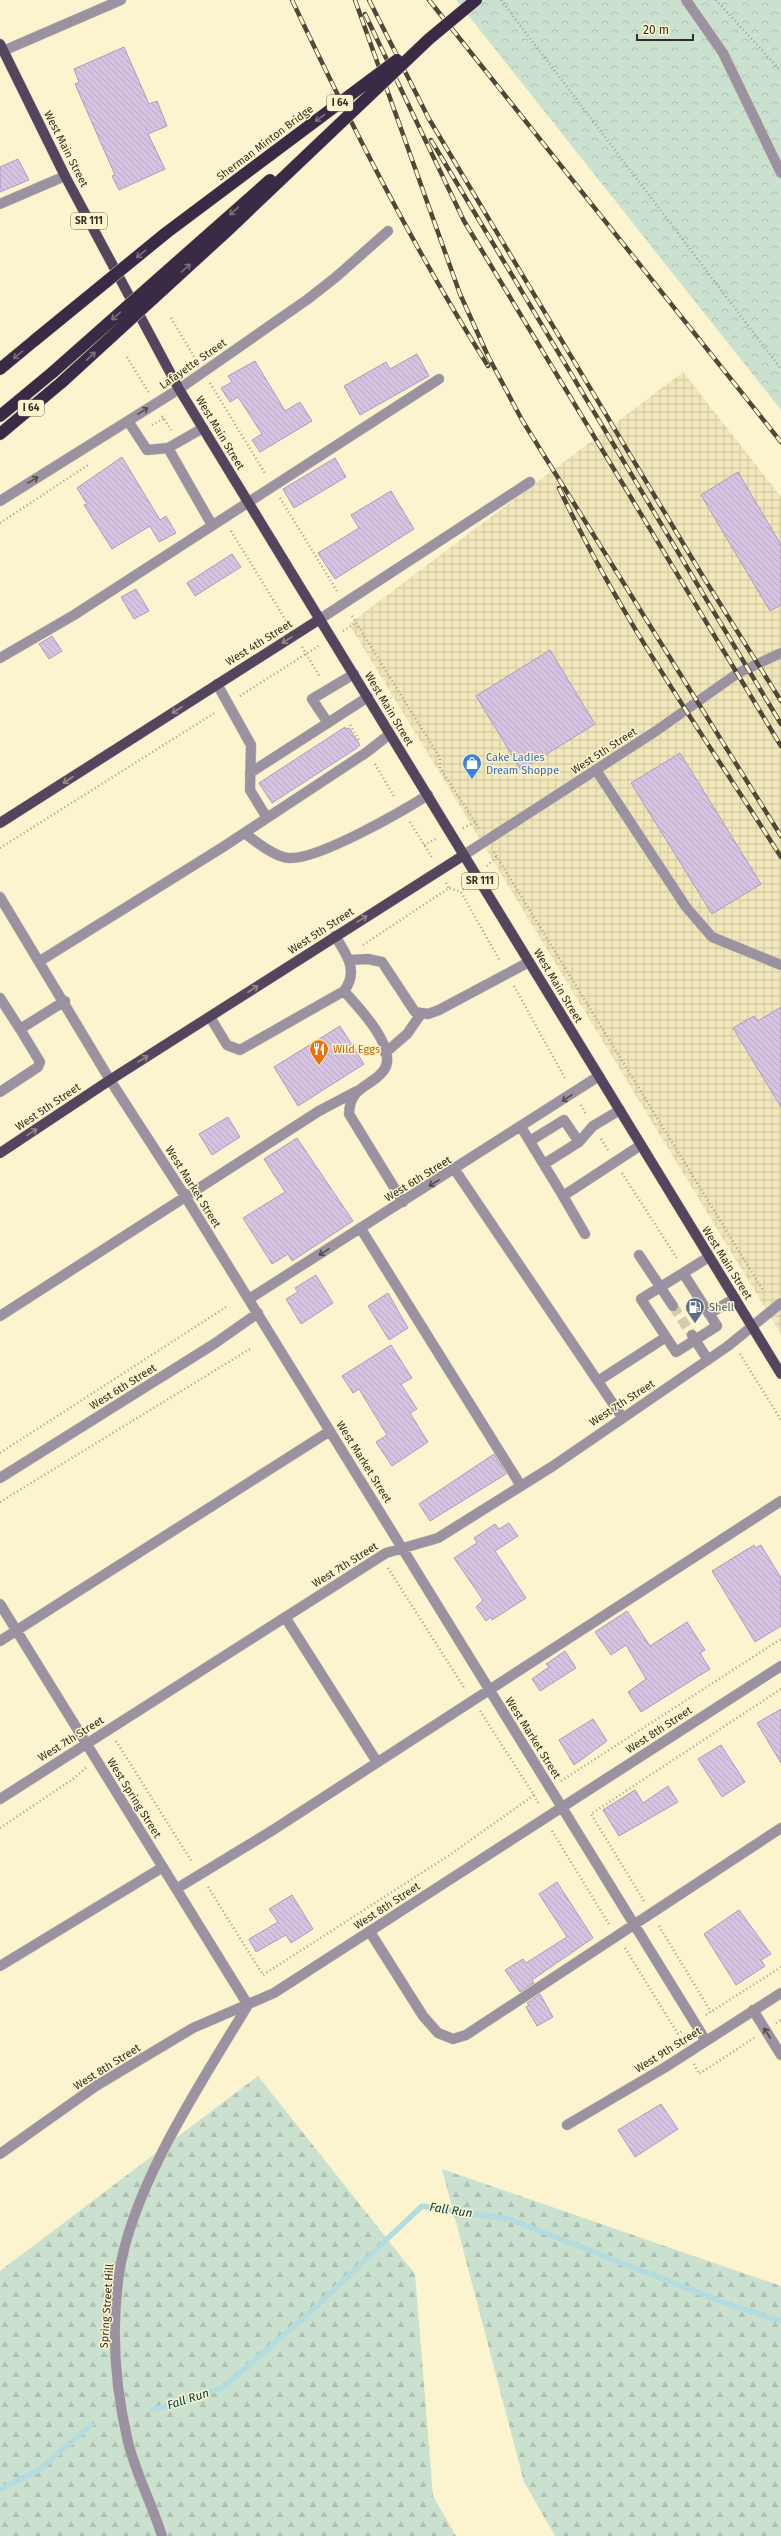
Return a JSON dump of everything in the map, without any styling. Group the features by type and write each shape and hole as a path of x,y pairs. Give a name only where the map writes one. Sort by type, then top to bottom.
{"highway":[{"name":"Sherman Minton Bridge","path":"0,369 205,204 426,39 474,0"},
{"name":"I 64","path":"0,434 62,382 243,216 429,39 474,0"},
{"path":"0,416 53,372 474,0"}],"main road":[{"name":"West Main Street","path":"1,49 65,176 179,389 781,1374"},
{"name":"West 4th Street","path":"0,823 320,619"},
{"name":"West 5th Street","path":"0,1153 110,1080 464,854"}],"street":[{"path":"1,49 121,0"},
{"path":"686,0 723,53 781,173"},
{"path":"0,204 65,176"},
{"name":"Lafayette Street","path":"0,501 179,389 322,289 388,231"},
{"path":"0,658 74,615 439,379"},
{"path":"128,421 147,450 168,448 203,428"},
{"path":"168,448 212,525"},
{"name":"West 4th Street","path":"320,619 530,482"},
{"name":"West 5th Street","path":"464,854 656,731 738,673 781,653"},
{"path":"328,723 312,699 354,674"},
{"path":"218,684 251,745 250,790 267,818"},
{"path":"250,773 368,697"},
{"path":"40,961 245,833 367,752 390,734"},
{"path":"596,770 686,907 712,937 781,965"},
{"path":"245,833 258,844 289,858 315,852 381,823 428,795"},
{"name":"West Market Street","path":"0,897 65,1001 110,1080 249,1299 706,2041"},
{"path":"210,1017 228,1045 240,1050 344,992 351,979 348,957 334,936"},
{"path":"348,957 382,962 415,1012 421,1014 439,1010 529,962"},
{"path":"0,1316 319,1111 357,1091 384,1070 385,1053 371,1021 344,992"},
{"path":"0,998 40,1062 38,1067 0,1092"},
{"path":"20,1029 65,1001"},
{"path":"385,1053 408,1034 421,1014"},
{"name":"West 6th Street","path":"249,1299 455,1170 599,1076"},
{"path":"357,1091 349,1107 351,1121 403,1202"},
{"path":"544,1164 579,1142 593,1126 620,1110"},
{"path":"530,1141 564,1120 579,1142"},
{"path":"521,1127 585,1234"},
{"path":"563,1196 641,1145"},
{"path":"455,1170 622,1417"},
{"path":"361,1229 521,1486"},
{"path":"639,1255 673,1306"},
{"path":"683,1273 717,1326 693,1337 676,1352 641,1299 660,1287 709,1257"},
{"path":"709,1314 735,1298"},
{"name":"West 7th Street","path":"0,1799 386,1553 403,1550 438,1538 521,1486 708,1360 781,1303"},
{"name":"West 6th Street","path":"0,1478 214,1344 258,1314"},
{"path":"598,1381 666,1337"},
{"path":"693,1337 708,1360"},
{"path":"0,1641 330,1431"},
{"path":"176,1889 377,1762 781,1501"},
{"name":"West Spring Street","path":"0,1604 248,2005"},
{"path":"285,1617 377,1762"},
{"name":"West 8th Street","path":"0,2154 96,2086 193,2028 274,1993 781,1666"},
{"path":"370,1932 423,2016 438,2033 453,2039 466,2035 634,1923 781,1828"},
{"path":"0,1966 163,1867"},
{"name":"West 9th Street","path":"567,2125 688,2053 781,1993"},
{"name":"Spring Street Hill","path":"162,2536 153,2506 128,2443 122,2410 114,2342 119,2274 137,2209 165,2149 248,2005"},
{"path":"753,2010 781,2056"}],"path":[{"path":"501,0 781,369"},
{"path":"716,0 781,71"},
{"path":"171,318 343,604 440,758 440,768 487,840 764,1292"},
{"path":"136,434 164,418"},
{"path":"0,523 92,462"},
{"path":"0,848 356,623"},
{"path":"348,957 449,888 461,892"},
{"path":"0,1453 226,1307"},
{"path":"0,1502 250,1349"},
{"path":"115,1741 263,1975 451,1854 534,1795 386,1566 380,1570"},
{"path":"567,1778 781,1639"},
{"path":"591,1814 781,1689"},
{"path":"0,1828 74,1779 115,1741 122,1737"},
{"path":"678,2034 699,2074 781,2020"}],"shaded area":[{"path":"683,372 781,497 781,1334 349,624"}],"green space":[{"path":"456,0 781,0 781,410"},
{"path":"258,2076 415,2274 433,2496 456,2536 0,2536 0,2271"},
{"path":"442,2169 781,2286 781,2536 555,2536 524,2482"}],"building":[{"path":"124,47 149,104 157,101 167,126 148,134 165,169 119,190 112,176 115,175 75,84 79,82 74,69"},
{"path":"18,159 29,180 0,192 0,167"},
{"path":"417,354 429,376 360,415 344,386 386,362 390,369"},
{"path":"255,361 285,411 300,402 312,421 260,452 252,440 262,434 238,397 230,402 221,388 232,382 228,376"},
{"path":"122,457 160,520 166,516 176,533 159,542 150,526 112,549 84,505 87,504 77,488"},
{"path":"335,458 346,477 294,508 283,489"},
{"path":"738,472 781,545 781,605 770,611 701,495"},
{"path":"391,491 414,529 335,579 318,553 359,528 351,515"},
{"path":"232,554 241,567 195,596 187,583"},
{"path":"136,589 149,611 134,619 121,597"},
{"path":"52,636 62,651 49,659 39,644"},
{"path":"550,650 595,724 521,770 476,696"},
{"path":"345,727 346,729 349,728 360,745 272,803 259,783"},
{"path":"680,753 761,884 712,914 631,783"},
{"path":"781,1007 781,1107 733,1028 754,1016 758,1021"},
{"name":"Wild Eggs","path":"340,1026 364,1064 298,1106 274,1067"},
{"path":"228,1117 240,1137 212,1155 199,1134"},
{"path":"297,1138 353,1221 292,1261 288,1254 272,1264 243,1218 285,1192 264,1159"},
{"path":"316,1275 333,1303 301,1324 286,1299 298,1292 295,1288"},
{"path":"388,1293 408,1328 389,1340 368,1306"},
{"path":"391,1345 412,1378 401,1384 417,1409 410,1413 428,1442 392,1466 376,1442 387,1435 359,1389 353,1393 342,1376"},
{"path":"494,1454 506,1474 430,1521 419,1504"},
{"path":"509,1523 518,1536 495,1551 526,1598 492,1620 491,1617 486,1621 476,1607 483,1600 454,1558 477,1543 474,1538 495,1524 499,1529"},
{"path":"754,1545 755,1548 761,1545 781,1578 781,1626 755,1642 712,1571"},
{"path":"627,1611 650,1646 687,1622 705,1650 700,1653 710,1669 641,1712 628,1692 646,1679 626,1645 611,1655 595,1632"},
{"path":"565,1651 576,1668 540,1691 532,1679 549,1667 546,1664"},
{"path":"781,1709 781,1763 757,1723"},
{"path":"593,1719 607,1741 574,1765 559,1740"},
{"path":"721,1745 745,1782 722,1797 698,1759"},
{"path":"668,1786 678,1802 619,1836 603,1810 635,1790 643,1803"},
{"path":"557,1882 593,1938 532,1980 534,1983 520,1992 505,1970 523,1959 526,1963 567,1937 539,1894"},
{"path":"292,1895 313,1929 291,1943 286,1935 256,1952 249,1939 278,1922 269,1909"},
{"path":"739,1910 771,1954 761,1960 765,1966 736,1985 704,1934"},
{"path":"540,1994 553,2017 537,2026 526,2007 529,2005 527,2003"},
{"path":"661,2104 678,2129 635,2157 618,2130"}],"waterway":[{"name":"Fall Run","path":"153,2410 222,2388 306,2316 422,2206 509,2219 730,2305 781,2321"},
{"name":"Fall Run","path":"0,2489 39,2470 91,2425"}],"tunnel":[{"path":"673,1306 692,1335"}],"railway":[{"path":"292,0 384,186 434,277 488,366"},
{"path":"355,0 460,294 488,356 522,420 781,836"},
{"path":"369,0 429,119 702,575 781,701"},
{"path":"429,0 781,442"},
{"path":"365,14 464,221 781,746"},
{"path":"431,140 781,724"},
{"path":"559,488 583,536 636,630 781,857"}],"place":[{"name":"Cake Ladies Dream Shoppe","path":"472,780"},
{"name":"Wild Eggs","path":"319,1066"},
{"name":"Shell","path":"695,1324"}]}
